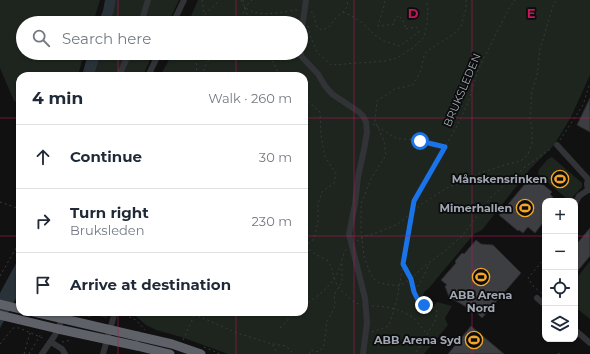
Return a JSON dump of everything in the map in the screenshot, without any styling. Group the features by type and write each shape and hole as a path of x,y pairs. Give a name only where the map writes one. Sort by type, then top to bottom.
{"highway":[{"path":"0,304 16,308"},
{"path":"0,315 170,354"},
{"path":"51,316 172,344 201,354"}],"street":[{"path":"143,16 148,0"},
{"path":"303,16 306,0"},
{"path":"176,16 183,1"},
{"path":"122,72 126,60"},
{"path":"150,72 156,60"},
{"path":"305,60 318,74 328,91 359,112 366,122 367,132 349,234 366,305 367,323 363,354"},
{"path":"557,145 588,179 587,184 589,190 578,198"},
{"path":"537,298 542,302"},
{"path":"42,354 60,325 63,316"},
{"path":"103,354 115,316"},
{"path":"578,332 590,342"},
{"path":"50,342 62,349 65,354"}],"path":[{"path":"202,0 204,15"},
{"path":"204,15 218,3 218,0"},
{"path":"242,0 248,16"},
{"path":"243,16 245,7 252,0"},
{"path":"245,7 255,12 265,14 307,10 313,14 317,27 322,30 328,27 343,12 347,7 348,0"},
{"path":"343,12 352,16 384,41 400,46 419,32 416,27 405,29 405,24 399,15 395,18 394,24 378,26 385,0"},
{"path":"308,26 317,52 331,65 391,60 397,58 414,47 424,37 428,24 428,8 426,0"},
{"path":"466,0 466,9 461,26 454,34 428,51 424,56 421,70 413,85 395,89 377,101 375,121 384,141 386,155 372,179 362,201 361,208 364,256 370,273 379,283 399,286 411,279 463,235 491,197 525,167 557,145 583,105 590,83"},
{"name":"BRUKSLEDEN","path":"366,335 389,326 397,298 414,201 458,124 468,103 478,70 508,10 515,0"},
{"path":"308,302 327,289 339,270 345,251 351,244 362,238 398,224 412,211 447,188 480,173 521,161 528,154 532,143 530,118 532,91 537,76 540,49 556,0"},
{"path":"196,60 197,72"},
{"path":"204,72 209,60"},
{"path":"272,60 278,72"},
{"path":"308,102 320,112 320,135 326,157 336,173 334,183 322,192 318,204 318,221 314,239 308,244"},
{"path":"366,122 373,124 396,138 420,141 445,147"},
{"path":"0,202 16,208"},
{"path":"0,276 16,248"},
{"path":"308,249 315,254 328,260 339,288 355,303 394,308 401,311 413,318 427,334"},
{"path":"309,354 311,350 315,352 320,351 324,345 327,321 334,309 334,296 342,282 342,261"},
{"path":"542,262 528,278 533,286 542,294"},
{"path":"403,264 411,279 414,292 418,300 424,305 437,310 436,319 415,354"},
{"path":"414,292 424,276 429,264"},
{"path":"128,316 136,320 146,332"},
{"path":"183,341 193,316"},
{"path":"199,316 237,333 272,344 286,346 294,354"},
{"path":"280,328 291,316"},
{"path":"0,344 13,328 19,328 40,337"},
{"path":"24,354 30,333"},
{"path":"272,344 278,354"}],"shaded area":[{"path":"0,0 100,0 95,16 16,16 16,60 82,60 79,72 16,72 16,102 14,101 0,68"},
{"path":"105,0 116,0 112,16 101,16"},
{"path":"116,0 179,0 171,16 112,16"},
{"path":"198,0 590,0 590,75 571,117 554,145 531,168 482,230 474,234 424,292 422,300 431,309 437,302 452,306 445,318 448,325 424,354 228,354 181,337 156,330 146,325 136,316 308,316 308,72 162,72 169,60 308,60 308,16 191,16"},
{"path":"86,60 99,60 95,72 83,72"},
{"path":"99,60 150,60 145,72 95,72"},
{"name":"Månskensrinken","path":"552,157 582,183 582,187 572,198 566,198 538,174 539,169 548,159"},
{"path":"590,261 590,319 578,309 578,276"},
{"path":"16,263 16,298 0,328 0,293"}],"building":[{"path":"590,98 590,132 577,125"},
{"name":"Mimerhallen","path":"534,177 552,192 550,194 553,197 542,198 542,224 535,233 528,227 523,233 519,230 518,231 499,215 529,179 531,181"},
{"path":"590,228 590,256 578,270 578,270 578,242"},
{"name":"ABB Arena Nord","path":"476,240 481,244 493,245 521,273 482,318 477,313 449,297 445,286 447,285 441,280 456,263 455,261 462,253 464,254"},
{"name":"ABB Arena Syd","path":"471,326 504,354 448,354"}],"place":[{"name":"Månskensrinken","path":"560,179"},
{"name":"Mimerhallen","path":"525,208"},
{"name":"ABB Arena Nord","path":"481,277"},
{"name":"ABB Arena Syd","path":"474,340"}],"route":[{"path":"420,141 445,147 414,201 403,264 411,279 414,292 418,300 424,305"}]}
